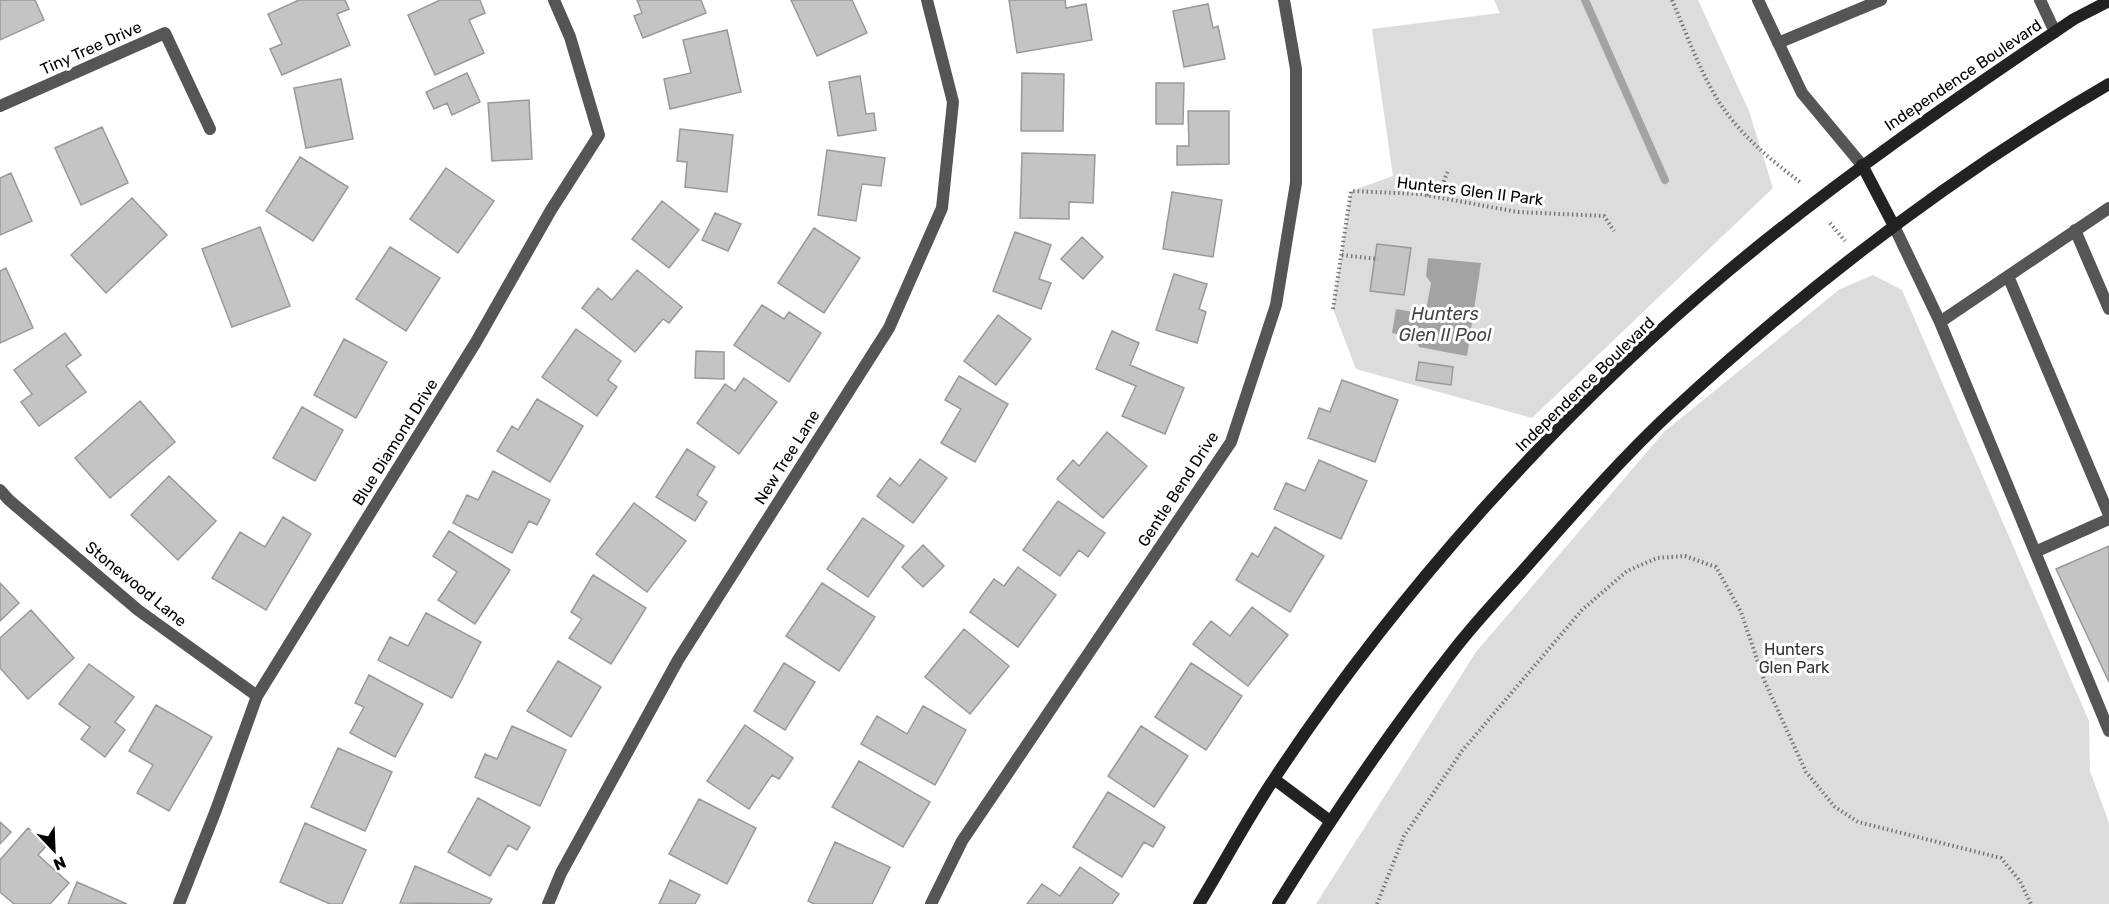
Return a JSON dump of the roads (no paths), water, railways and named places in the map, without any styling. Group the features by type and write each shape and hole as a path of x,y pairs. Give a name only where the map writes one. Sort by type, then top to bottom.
{"main road":[{"name":"Independence Boulevard","path":"1199,904 1274,780 1386,626 1452,544 1618,371 1726,273 1862,165 2055,32 2109,1"},
{"path":"1278,904 1330,821 1458,645 1572,515 1667,416 1791,307 1894,226 1973,171 2109,84"},
{"path":"1862,165 1894,226"},
{"path":"1274,780 1330,821"}],"street":[{"name":"Blue Diamond Drive","path":"178,904 216,810 257,696 476,342 551,210 600,135 570,37 554,0"},
{"name":"New Tree Lane","path":"548,904 561,873 678,660 889,328 942,208 952,102 927,0"},
{"name":"Gentle Bend Drive","path":"931,904 962,841 1231,442 1276,305 1296,183 1296,69 1284,0"},
{"path":"1758,0 1803,93 1862,165"},
{"path":"1778,43 1881,0"},
{"path":"2040,0 2055,32"},
{"name":"Tiny Tree Drive","path":"0,106 165,33 210,129"},
{"path":"1940,322 2109,208"},
{"path":"1894,226 1940,322 2109,731"},
{"path":"2075,230 2109,309"},
{"path":"2008,276 2109,517 2035,552"},
{"name":"Stonewood Lane","path":"0,489 9,500 138,610 257,696"}],"water":[{"name":"Hunters Glen II Pool","path":"1428,258 1481,263 1467,356 1419,347 1416,338 1392,333 1396,309 1419,313 1427,305 1431,283 1426,276"}],"waterway":[{"path":"1585,0 1665,180"}],"park label":[{"name":"Hunters Glen Park","path":"1794,658"}]}
